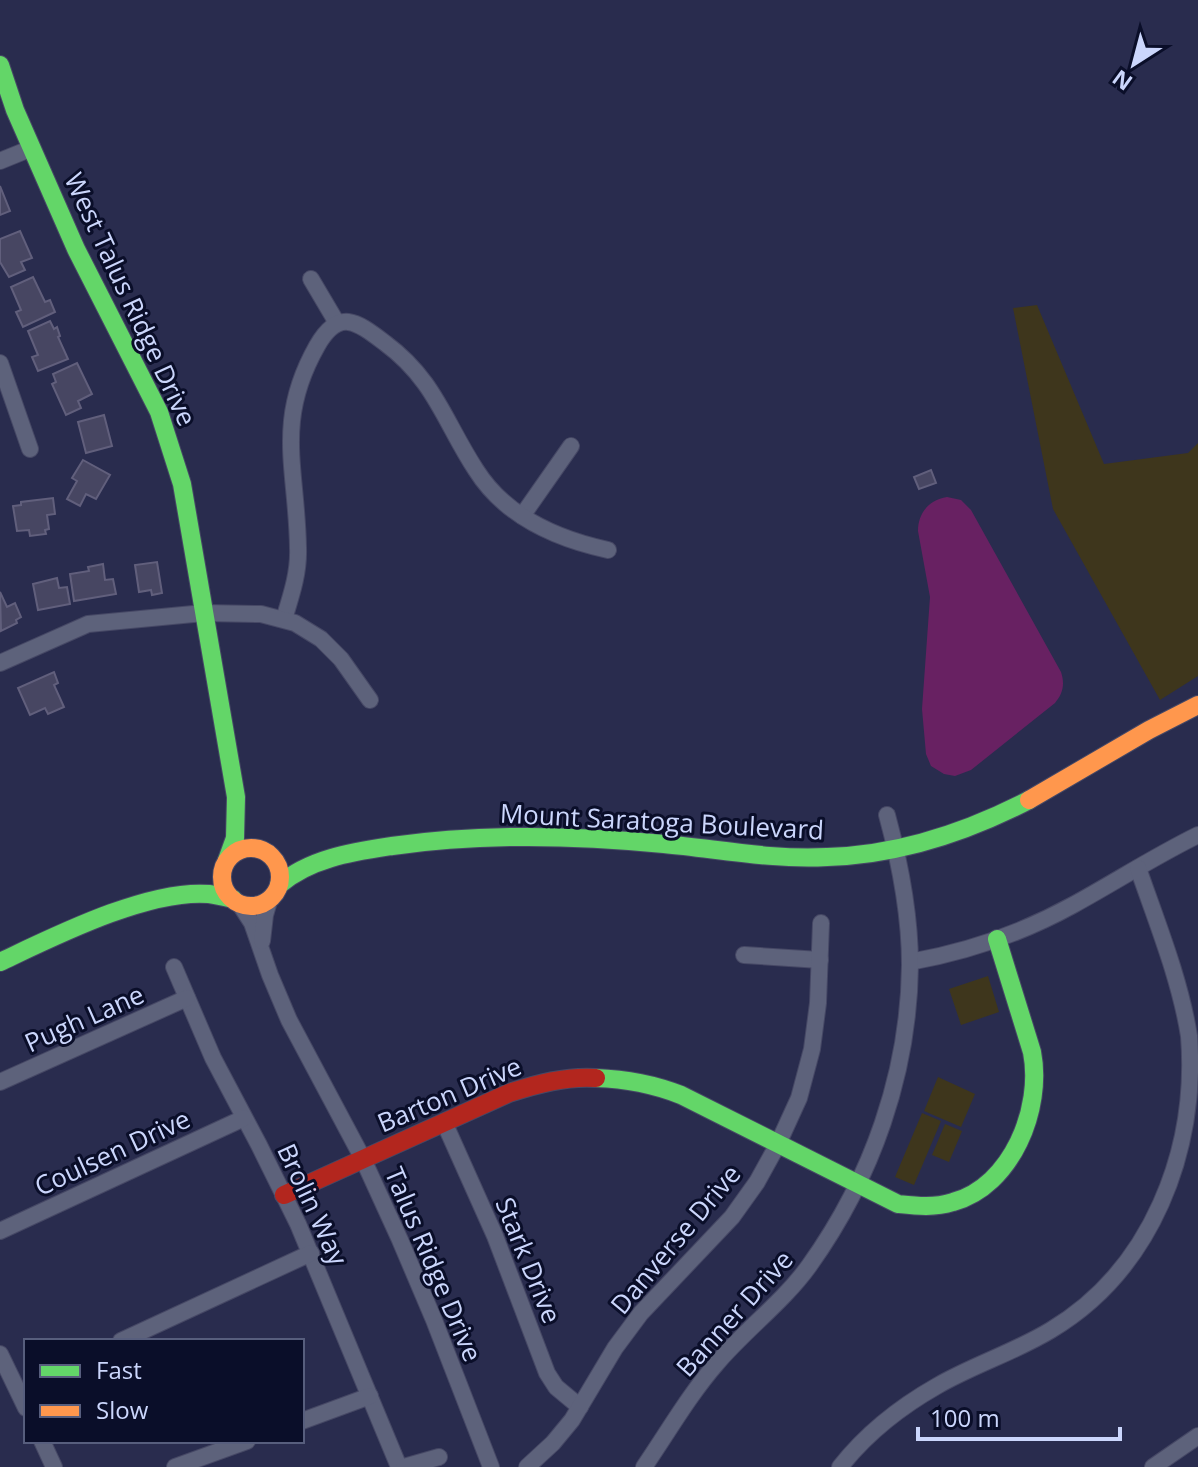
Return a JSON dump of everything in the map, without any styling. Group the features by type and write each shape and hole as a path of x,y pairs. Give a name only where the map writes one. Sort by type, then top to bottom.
{"street":[{"name":"West Talus Ridge Drive","path":"0,65 15,110 76,249 149,391 167,434 182,484 236,797 249,833 266,853"},
{"path":"0,161 32,148"},
{"path":"311,279 337,323"},
{"path":"284,619 298,562 291,419 311,358 327,331 337,323 348,321 361,325 408,362 430,388 476,470 497,496 522,516 556,536 608,550"},
{"path":"0,363 30,449"},
{"path":"522,516 571,446"},
{"path":"0,663 88,624 204,613 254,613 284,619 313,633 332,648 370,700"},
{"name":"Mount Saratoga Boulevard","path":"274,892 297,871 329,859 411,843 505,836 627,841 798,858 849,856 896,849 949,835 1004,813 1198,705"},
{"name":"West Talus Ridge Drive","path":"226,863 235,838 236,797"},
{"name":"Banner Drive","path":"644,1467 676,1416 715,1365 785,1295 809,1266 859,1185 883,1123 898,1071 907,1017 910,962 904,895 887,815"},
{"path":"910,962 950,954 997,939 1060,912 1198,835"},
{"path":"0,962 72,929 137,906 174,897 209,894 252,906 274,892 280,873 266,853 245,848 232,854 210,879 174,897"},
{"name":"Mount Saratoga Boulevard","path":"266,853 289,860 329,859"},
{"path":"226,863 222,881 228,894 236,901"},
{"path":"840,1467 854,1449 893,1415 937,1386 1051,1330 1083,1307 1129,1262 1165,1205 1188,1134 1192,1105 1192,1061 1181,997 1138,868"},
{"name":"Talus Ridge Drive","path":"264,955 263,926 274,892"},
{"name":"Talus Ridge Drive","path":"236,901 250,917 289,1020 363,1159 417,1280 491,1467"},
{"name":"Danverse Drive","path":"527,1467 563,1432 628,1330 732,1217 757,1182 778,1144 799,1098 812,1049 818,1003 821,923"},
{"name":"Barton Drive","path":"284,1195 527,1087 564,1078 602,1077 642,1082 672,1092 889,1200 925,1208 946,1205 982,1188 999,1171 1022,1137 1031,1109 1035,1079 1031,1049 997,939"},
{"path":"744,955 820,960"},
{"name":"Brolin Way","path":"174,967 213,1058 311,1253 402,1467"},
{"name":"Pugh Lane","path":"0,1082 187,998"},
{"name":"Coulsen Drive","path":"0,1231 244,1118"},
{"name":"Stark Drive","path":"444,1122 495,1236 547,1373 556,1387 580,1407"},
{"path":"125,1339 311,1253"},
{"path":"0,1354 22,1387"},
{"path":"304,1420 370,1396"},
{"path":"1153,1467 1198,1436"},
{"path":"43,1443 54,1467"},
{"path":"175,1467 241,1443"},
{"path":"402,1467 439,1457"}],"shaded area":[{"path":"1037,305 1104,464 1188,453 1198,443 1198,676 1160,700 1053,509 1013,308"},
{"path":"947,497 961,500 971,510 1061,672 1063,681 1055,703 971,770 955,776 931,766 926,754 922,709 930,597 918,531 922,513 930,504"},
{"path":"988,976 999,1012 961,1025 949,989"},
{"path":"938,1077 975,1094 961,1127 924,1111"},
{"path":"922,1113 941,1121 914,1185 895,1177"},
{"path":"945,1124 962,1131 949,1162 932,1155"}],"building":[{"path":"0,186 10,211 0,215"},
{"path":"20,231 32,258 21,262 25,270 9,277 0,262 0,239"},
{"path":"33,277 45,302 50,300 55,312 23,327 16,312 21,310 11,287"},
{"path":"50,321 54,329 57,327 68,359 38,371 32,357 38,355 28,331"},
{"path":"77,363 92,394 78,401 81,408 66,415 52,384 56,382 53,374"},
{"path":"104,415 112,446 86,453 78,422"},
{"path":"83,460 110,475 96,499 86,494 80,506 67,499 77,481 72,478"},
{"path":"931,470 936,483 919,489 914,477"},
{"path":"53,498 55,514 47,515 49,529 45,530 46,534 30,536 29,530 17,531 13,506"},
{"path":"157,562 162,593 152,595 151,590 139,592 135,565"},
{"path":"103,564 105,580 113,579 116,594 74,601 70,574 89,571 88,567"},
{"path":"57,578 59,588 67,587 70,604 38,610 33,584"},
{"path":"0,592 7,607 15,603 21,617 16,620 17,623 1,631"},
{"path":"54,672 58,683 54,685 64,707 48,714 45,708 30,715 18,688"}],"traffic: fast":[{"path":"0,65 15,110 76,249 159,412 182,484 236,797 235,838 227,860"},
{"path":"279,885 318,862 362,851 494,837 630,841 786,857 854,855 931,840 981,823 1029,800"},
{"path":"0,962 131,906 185,894 209,894 233,899"},
{"path":"596,1078 639,1083 681,1095 898,1204 932,1206 953,1202 974,1193 992,1180 1007,1162 1019,1142 1033,1097 1032,1052 997,939"}],"traffic: slow":[{"path":"1029,800 1198,705"},
{"path":"251,848 262,850 271,857 278,866 280,877 278,888 271,897 262,904 251,906 240,904 231,897 224,888 222,877 224,866 231,857 240,850 251,848"}],"traffic: jam":[{"path":"284,1195 509,1093 552,1081 596,1078"}]}
